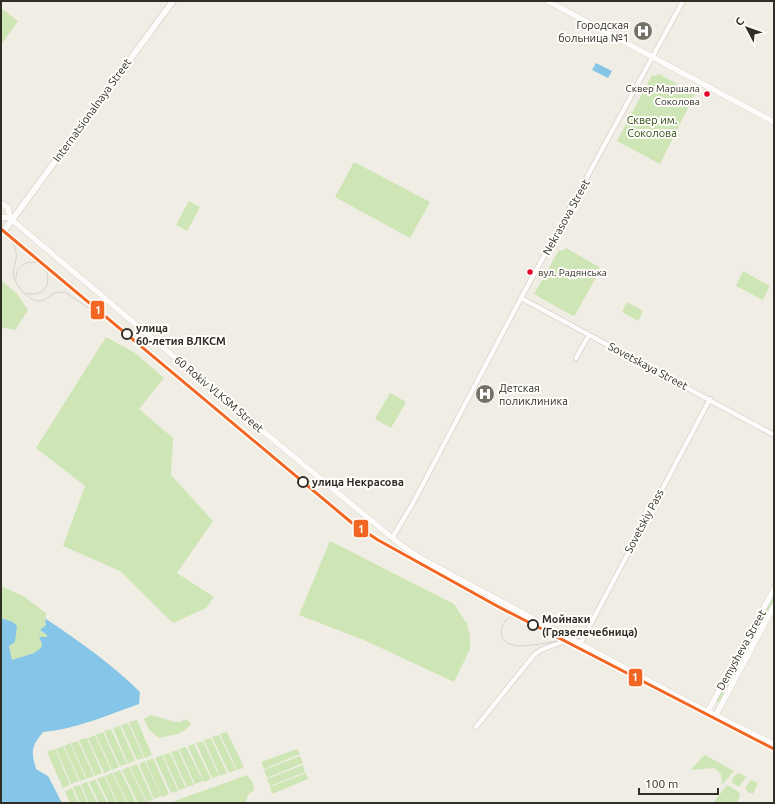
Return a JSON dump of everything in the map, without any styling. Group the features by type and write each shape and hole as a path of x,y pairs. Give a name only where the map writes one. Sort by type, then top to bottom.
{"main road":[{"name":"Internatsionalnaya Street","path":"1,236 11,219 173,1"}],"street":[{"path":"548,1 774,122"},
{"name":"Nekrasova Street","path":"392,538 413,503 521,298 682,1"},
{"name":"60 Rokiv VLKSM Street","path":"1,203 8,208 11,219 359,512 401,545 422,559 570,639 774,744"},
{"path":"1,217 11,219"},
{"name":"Sovetskaya Street","path":"521,298 774,435"},
{"path":"576,358 589,335"},
{"name":"Sovetskiy Pass","path":"580,644 710,399"},
{"name":"Demysheva Street","path":"708,711 774,589"},
{"name":"Demysheva Street","path":"716,715 774,606"},
{"path":"476,727 534,655 541,650 570,639"},
{"path":"743,646 750,650"}],"green space":[{"path":"1,8 18,21 1,45"},
{"name":"Сквер им. Соколова","path":"659,74 695,94 660,164 617,141 652,75 655,76"},
{"path":"354,162 430,202 410,238 335,197"},
{"path":"189,201 200,207 187,231 176,225"},
{"path":"566,248 599,267 600,270 575,315 573,316 534,294 559,250 563,251"},
{"path":"743,271 770,286 763,300 736,286"},
{"path":"1,280 17,294 28,310 15,330 1,327"},
{"path":"627,302 643,311 638,321 622,312"},
{"path":"106,337 135,353 164,378 139,409 173,438 171,475 213,521 177,573 214,597 206,608 173,623 120,571 63,546 85,486 36,448"},
{"path":"390,393 406,402 391,428 375,419"},
{"path":"330,541 454,604 467,624 470,636 470,649 454,682 364,640 299,615"},
{"path":"1,586 23,596 46,613 45,621 47,637 39,637 42,648 34,653 12,660 9,646 12,642 17,626 13,622 1,618"},
{"path":"774,593 774,600 750,644 748,644 747,642"},
{"path":"744,650 746,652 720,700 717,702 716,701"},
{"path":"151,715 175,722 181,722 185,719 191,723 181,732 159,738 149,730 144,719"},
{"path":"137,720 152,755 145,758 129,722"},
{"path":"128,723 144,758 137,760 121,725"},
{"path":"120,726 135,761 128,764 113,728"},
{"path":"111,729 127,764 120,766 104,731"},
{"path":"103,732 119,767 112,770 96,735"},
{"path":"227,732 244,767 237,770 220,734"},
{"path":"95,735 111,770 104,773 88,738"},
{"path":"219,735 236,770 229,773 212,737"},
{"path":"87,738 102,773 95,776 79,740"},
{"path":"211,738 227,773 220,776 204,740"},
{"path":"78,741 94,776 87,779 71,743"},
{"path":"203,741 219,776 212,778 196,743"},
{"path":"70,743 86,779 80,781 64,746"},
{"path":"194,744 211,779 204,782 188,746"},
{"path":"63,746 79,781 71,784 56,749"},
{"path":"186,747 203,781 195,784 179,749"},
{"path":"55,749 70,785 63,788 47,752"},
{"path":"297,749 300,754 264,769 261,762"},
{"path":"178,750 194,785 187,787 171,752"},
{"path":"170,753 186,788 179,790 163,755"},
{"path":"162,755 178,791 171,793 155,758"},
{"path":"705,755 734,771 722,785 721,774 714,768 691,770"},
{"path":"300,756 303,763 267,778 264,770"},
{"path":"153,758 169,794 162,797 146,761"},
{"path":"145,761 161,796 154,799 139,764"},
{"path":"137,764 153,800 147,802 130,767"},
{"path":"303,765 305,772 270,786 267,779"},
{"path":"129,767 146,802 138,803 122,770"},
{"path":"120,770 136,803 128,803 113,773"},
{"path":"112,773 127,803 118,803 105,776"},
{"path":"306,773 308,779 272,794 270,787"},
{"path":"739,773 746,777 739,787 732,783 732,780"},
{"path":"247,775 253,783 254,790 248,795 245,803 169,803"},
{"path":"104,776 117,803 109,803 97,779"},
{"path":"95,779 107,803 99,803 89,782"},
{"path":"751,780 758,783 753,794 748,792 745,788"},
{"path":"87,782 97,803 89,803 81,784"},
{"path":"80,785 88,803 80,803 73,787"},
{"path":"727,785 739,792 740,795 737,803 713,803"},
{"path":"72,788 78,803 70,803 65,791"}],"water":[{"path":"596,63 612,71 608,78 592,70"},
{"path":"1,618 13,622 17,626 15,642 9,646 12,660 34,653 41,648 42,644 39,637 47,637 47,635 40,630 46,625 46,619 95,653 140,692 139,704 80,725 43,732 39,737 33,749 33,758 36,769 48,776 62,803 1,803"}],"tram line":[{"path":"13,244 16,251 13,272 14,278 25,294 33,300 41,301 55,293 65,292 87,307 101,313"},
{"path":"16,278 20,266 31,262 40,263"},
{"path":"26,293 32,294 42,292 48,279 45,268"},
{"path":"515,615 505,621 501,630 503,640 507,643 524,646 563,640"}],"transit line":[{"name":"1","path":"1,229 352,523 378,540 497,606 774,749"}],"place":[{"name":"Городская больница №1","path":"643,31"},
{"name":"Сквер Маршала Соколова","path":"707,94"},
{"name":"вул. Радянська","path":"530,272"},
{"name":"улица 60-летия ВЛКСМ","path":"127,334"},
{"name":"Детская поликлиника","path":"485,394"},
{"name":"улица Некрасова","path":"303,482"},
{"name":"Мойнаки (Грязелечебница)","path":"533,625"}]}
